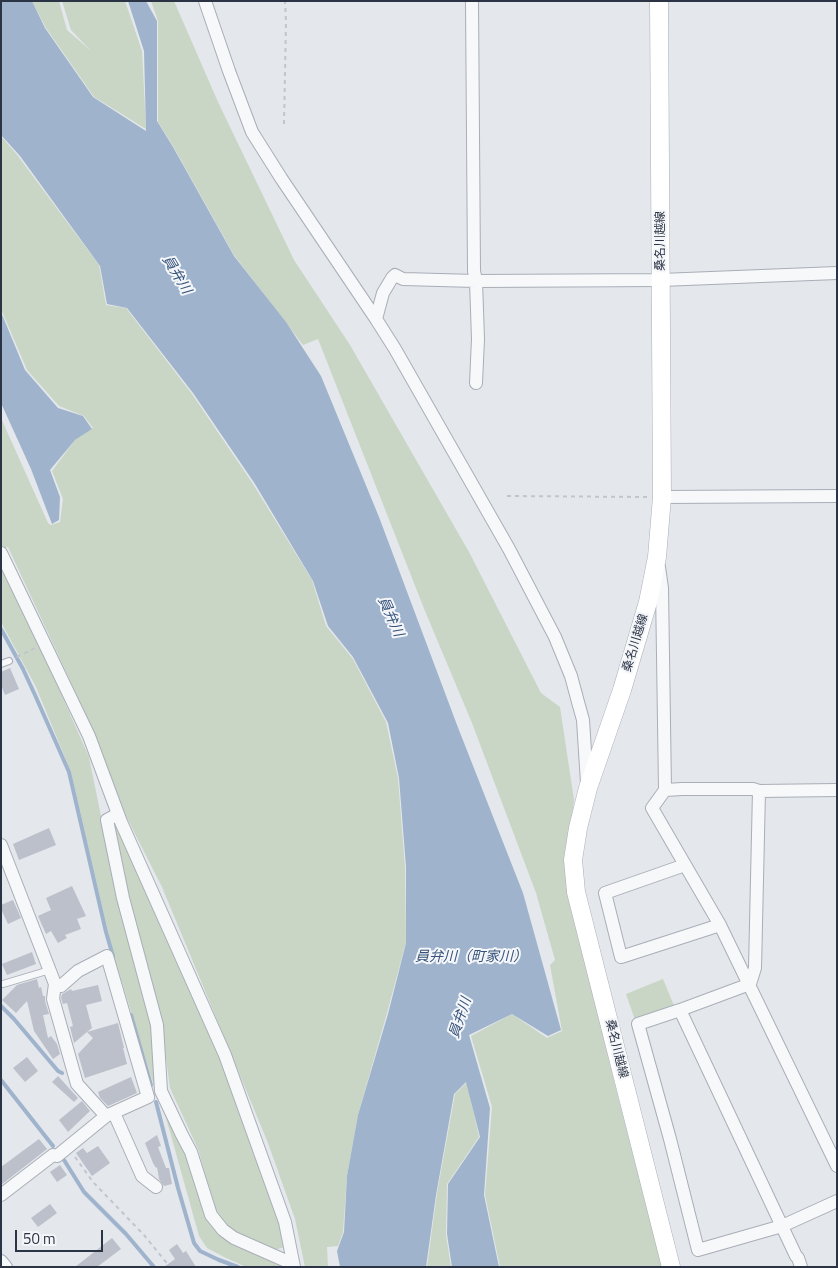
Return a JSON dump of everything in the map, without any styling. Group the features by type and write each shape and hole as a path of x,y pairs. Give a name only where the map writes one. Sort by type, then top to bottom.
{"main road":[{"name":"桑名川越線","path":"659,1 662,497 657,557 648,602 622,690 588,788 578,828 573,860 576,892 671,1267"}],"street":[{"path":"205,1 252,132 395,349 509,549 555,637 571,676 582,720 588,788"},
{"path":"472,1 474,271 478,339 476,383"},
{"path":"376,319 383,294 395,276 403,279 661,280 837,273"},
{"path":"662,497 837,496"},
{"path":"1,553 6,573 44,644 89,736 118,814 225,1055 285,1222 294,1265"},
{"path":"657,557 662,588 666,790 652,808 720,924 837,1166"},
{"path":"666,790 837,790"},
{"path":"750,984 755,968 758,791"},
{"path":"118,814 107,820 123,898 157,1025 161,1091 191,1152 211,1214 223,1230 234,1238 294,1265"},
{"path":"1,845 55,984 53,999 77,1084 110,1115 142,1176 156,1187"},
{"path":"685,865 605,894 620,957 720,924"},
{"path":"55,984 61,986 78,972 107,956 148,1097"},
{"path":"750,984 638,1024 698,1250 782,1226 837,1201"},
{"path":"680,1010 801,1267"},
{"path":"1,1195 53,1156 57,1156 110,1115 161,1091"},
{"path":"1,1261 6,1267"}],"lane":[{"path":"1,664 9,660"},
{"path":"3,984 50,970"}],"path":[{"path":"284,124 285,1"},
{"path":"507,496 662,497"},
{"path":"21,655 44,644"},
{"path":"67,1148 93,1182 144,1235 170,1267"}],"green space":[{"path":"32,1 59,1 67,30 91,51 71,30 62,1 125,1 142,51 146,129 94,97 46,28"},
{"path":"151,1 174,1 218,102 294,260 350,345 469,552 541,693 560,707 574,800 567,855 568,892 619,1101 663,1267 500,1267 485,1195 492,1107 471,1036 512,1014 547,1038 562,1031 550,965 555,960 536,893 472,723 425,611 318,339 303,345 234,255 158,122 158,21"},
{"path":"1,136 99,265 106,305 126,308 192,394 253,484 312,580 326,626 353,659 386,722 398,778 405,867 406,942 358,1115 347,1176 343,1232 338,1246 327,1247 328,1267 305,1267 295,1219 268,1143 162,887 127,818 88,719 8,547 1,550 1,418 48,523 51,525 60,522 63,499 52,471 75,440 93,428 84,416 59,406 27,370 1,309"},
{"path":"1,558 89,757 105,836 149,1010 157,1059 155,1089 113,953 71,772 36,687 1,622"},
{"path":"117,818 219,1054 281,1223 285,1247 274,1250 231,1230 222,1222 214,1204 198,1149 170,1088 161,1021 110,822"},
{"path":"663,979 675,1008 635,1020 626,994"},
{"path":"467,1082 479,1137 447,1184 446,1235 451,1267 427,1267 437,1193 455,1094"},
{"path":"165,1114 188,1148 199,1193 210,1225 221,1235 285,1267 246,1267 207,1248 199,1236"}],"water":[{"name":"員弁川（町家川）","path":"1,1 32,1 45,28 93,97 146,131 144,51 128,1 146,1 157,21 157,121 234,256 286,322 321,376 379,517 457,725 523,893 561,1030 548,1036 512,1014 469,1035 490,1108 484,1195 499,1267 452,1267 447,1234 448,1184 480,1137 466,1082 454,1094 436,1195 426,1267 340,1267 337,1251 344,1232 347,1176 358,1115 388,1014 406,943 406,867 399,778 388,723 353,657 328,626 313,581 255,484 193,393 127,308 107,304 100,266 20,156 1,135"},
{"path":"1,312 25,370 58,408 83,416 92,429 75,440 50,470 60,497 59,520 52,524 31,469 1,403"}],"building":[{"path":"10,668 19,689 5,695 1,685 1,672"},
{"path":"49,828 56,845 19,860 13,844"},
{"path":"72,886 86,916 77,919 81,929 65,935 67,938 58,943 51,931 46,934 38,916 51,910 46,898"},
{"path":"13,900 21,918 8,924 1,905"},
{"path":"32,952 36,964 7,975 2,964"},
{"path":"37,979 39,988 41,987 43,996 45,996 49,1014 43,1015 48,1038 51,1036 57,1044 60,1054 53,1059 34,1031 27,1001 16,1013 2,1000 17,985"},
{"path":"98,985 102,1001 86,1005 92,1028 74,1043 70,1027 73,1026 67,1003 63,1004 62,994 71,989 72,991"},
{"path":"118,1023 127,1064 85,1078 78,1054 93,1038 87,1032"},
{"path":"27,1057 38,1071 25,1082 13,1068"},
{"path":"58,1076 78,1098 74,1102 52,1082"},
{"path":"131,1077 137,1093 108,1106 100,1098 98,1092"},
{"path":"82,1101 90,1111 68,1132 59,1120"},
{"path":"157,1135 161,1146 158,1147 166,1168 169,1168 172,1184 164,1186 159,1179 157,1167 153,1163 145,1143"},
{"path":"39,1139 47,1149 1,1185 1,1167"},
{"path":"98,1146 110,1163 92,1176 76,1153 83,1148 87,1153"},
{"path":"60,1165 67,1175 57,1182 50,1172"},
{"path":"50,1204 57,1213 38,1227 31,1218"},
{"path":"112,1238 121,1249 97,1267 75,1267"},
{"path":"177,1244 183,1253 186,1251 196,1267 164,1267 175,1259 169,1250"}],"waterway":[{"path":"1,629 23,669 69,772 113,956"},
{"path":"1,1006 58,1071 62,1073"},
{"path":"131,1015 151,1085"},
{"path":"1,1080 53,1146"},
{"path":"156,1102 194,1243 200,1251 238,1267"},
{"path":"64,1160 84,1192 126,1234 154,1267"}],"water label":[{"name":"員弁川","path":"176,275"},
{"name":"員弁川","path":"390,617"},
{"name":"員弁川","path":"461,1018"}]}
